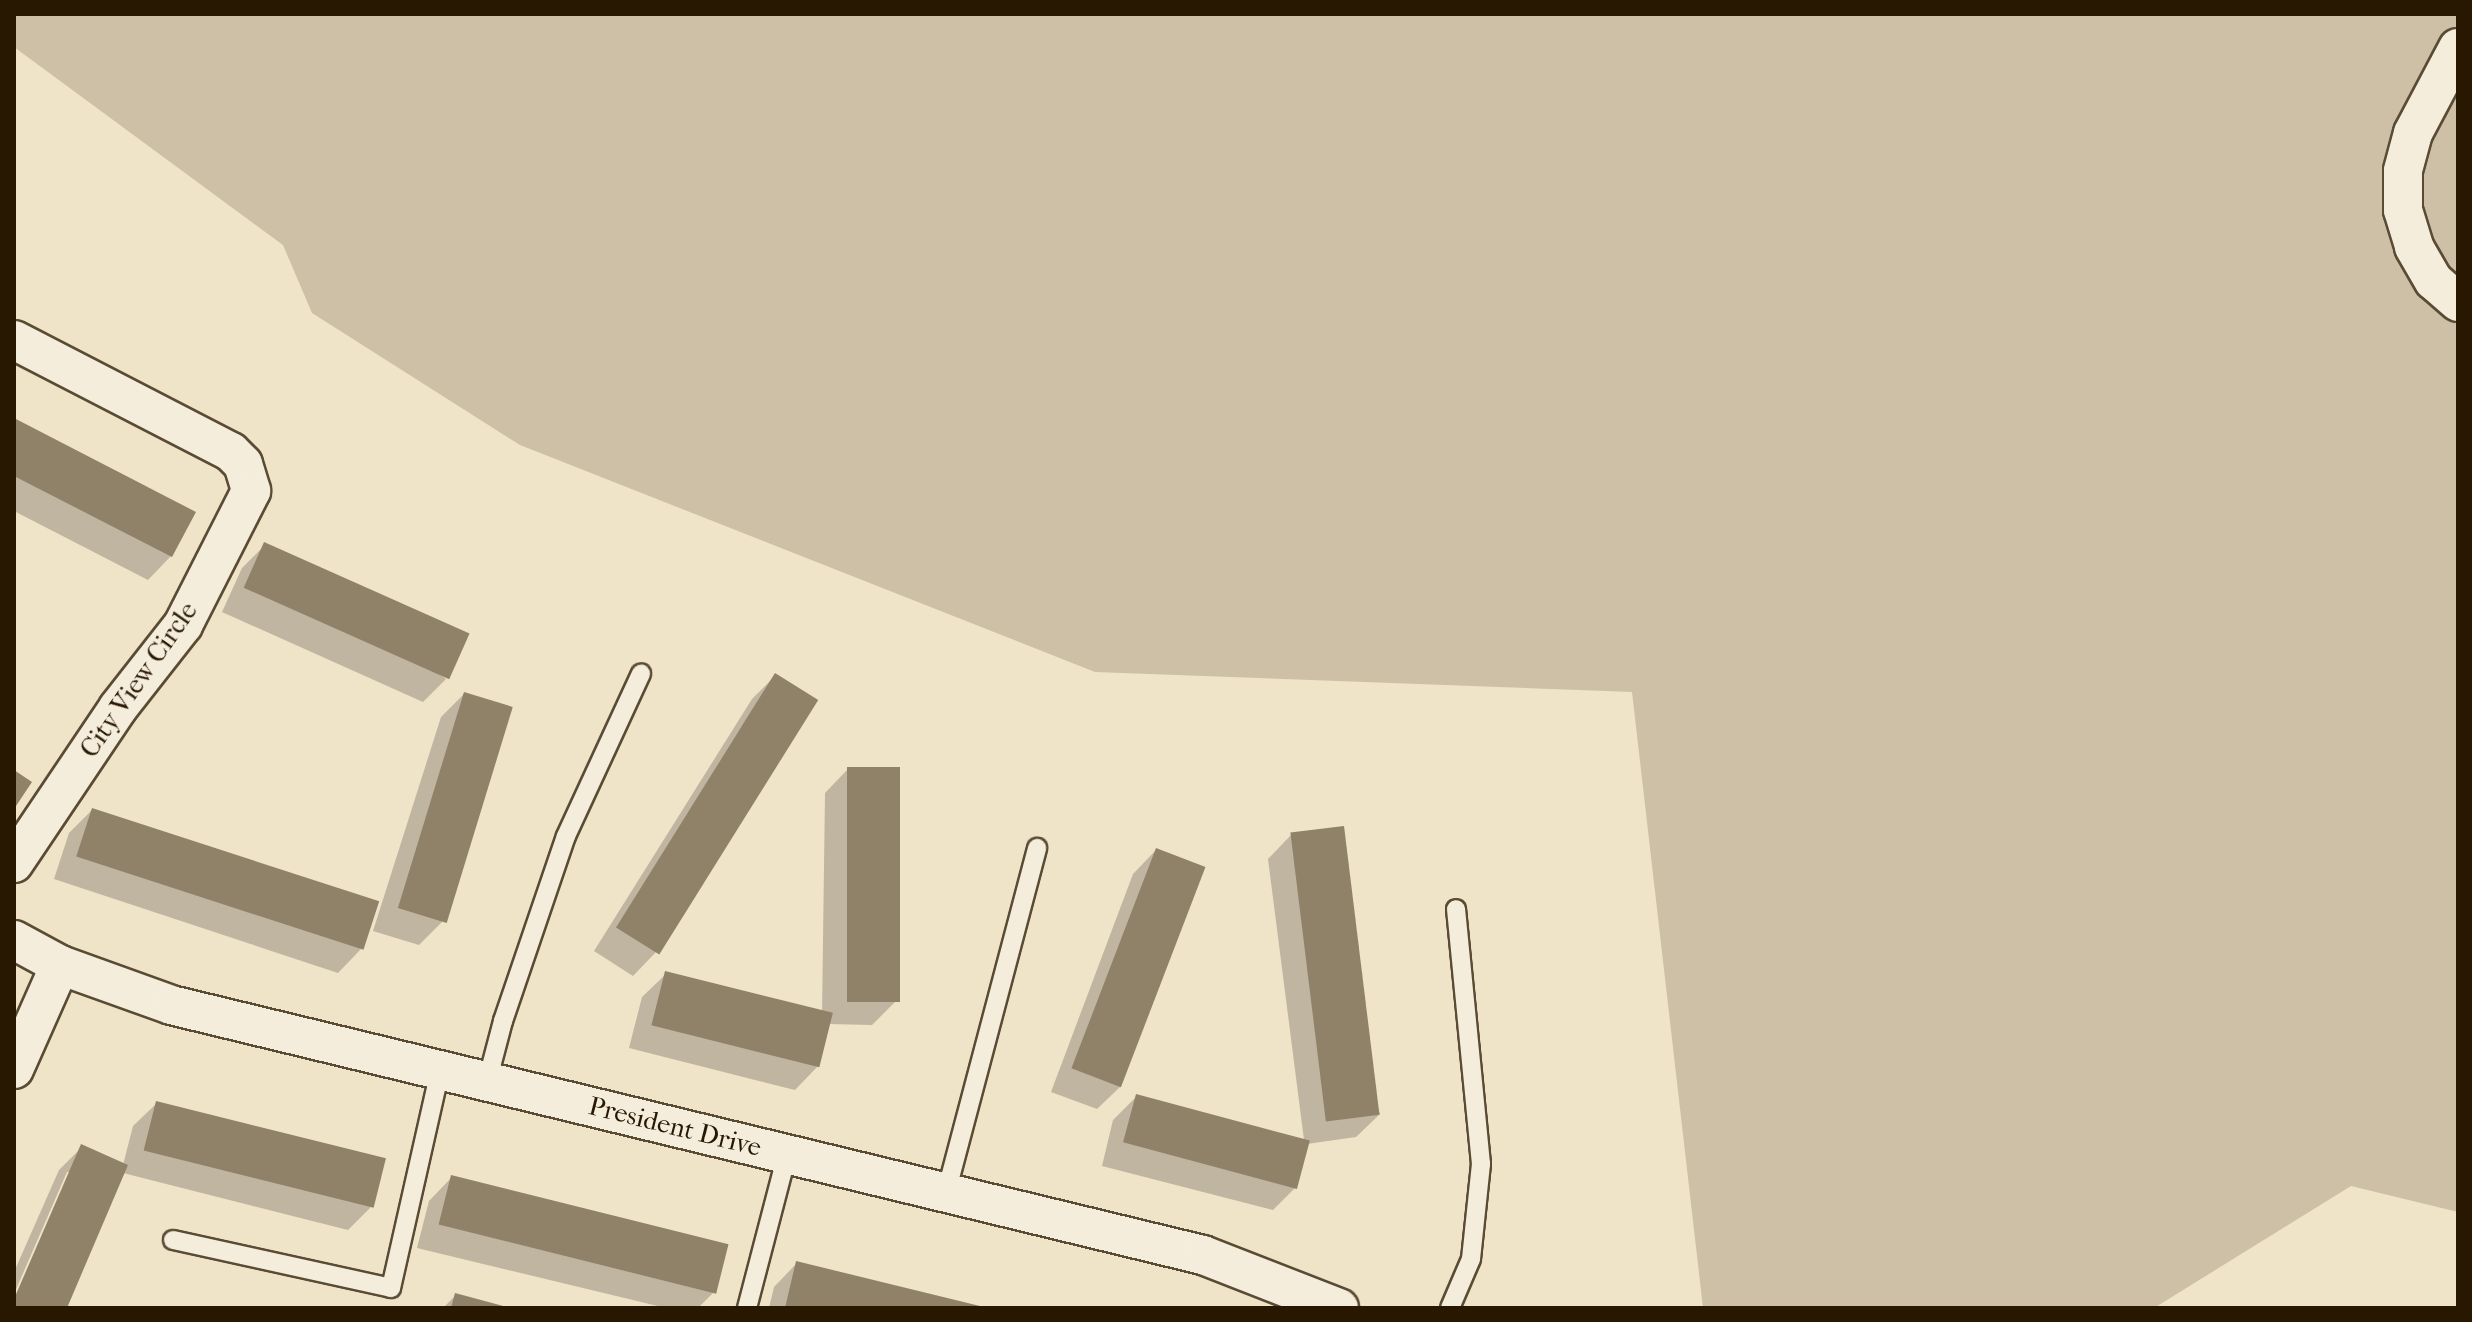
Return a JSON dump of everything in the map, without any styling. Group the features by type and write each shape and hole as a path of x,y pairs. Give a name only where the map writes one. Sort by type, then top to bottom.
{"street":[{"path":"2458,48 2413,133 2403,171 2403,210 2414,247 2434,281 2458,302"},
{"name":"City View Circle","path":"14,340 231,452 243,464 251,491 183,625 118,708 14,863"},
{"name":"President Drive","path":"14,940 60,965 171,1005 1203,1255 1339,1308"},
{"path":"14,1069 60,965"}],"lane":[{"path":"487,1082 503,1021 566,836 641,674"},
{"path":"946,1193 1037,848"},
{"path":"1450,1308 1471,1259 1481,1164 1456,909"},
{"path":"173,1240 391,1288 440,1070"},
{"path":"747,1308 787,1154"}],"shaded area":[{"path":"14,14 2458,14 2458,1212 2351,1186 2154,1308 1703,1308 1632,692 1095,672 520,445 312,313 283,245 14,47"}],"building":[{"path":"14,418 196,512 172,557 14,476"},
{"path":"264,542 470,634 449,679 244,588"},
{"path":"775,673 818,700 659,954 616,927"},
{"path":"464,692 513,707 447,923 398,908"},
{"path":"847,767 900,767 900,1002 847,1002"},
{"path":"14,770 32,782 14,809"},
{"path":"92,808 379,901 363,950 76,857"},
{"path":"1344,826 1379,1115 1326,1121 1290,833"},
{"path":"1156,848 1205,867 1121,1087 1071,1068"},
{"path":"665,971 833,1013 819,1067 651,1025"},
{"path":"1136,1094 1310,1141 1297,1189 1123,1142"},
{"path":"156,1101 386,1158 374,1208 144,1150"},
{"path":"81,1144 128,1165 67,1308 17,1308 14,1299"},
{"path":"451,1175 729,1244 716,1294 439,1224"},
{"path":"796,1261 984,1307 984,1308 785,1308"},
{"path":"455,1293 507,1307 451,1308"}]}
